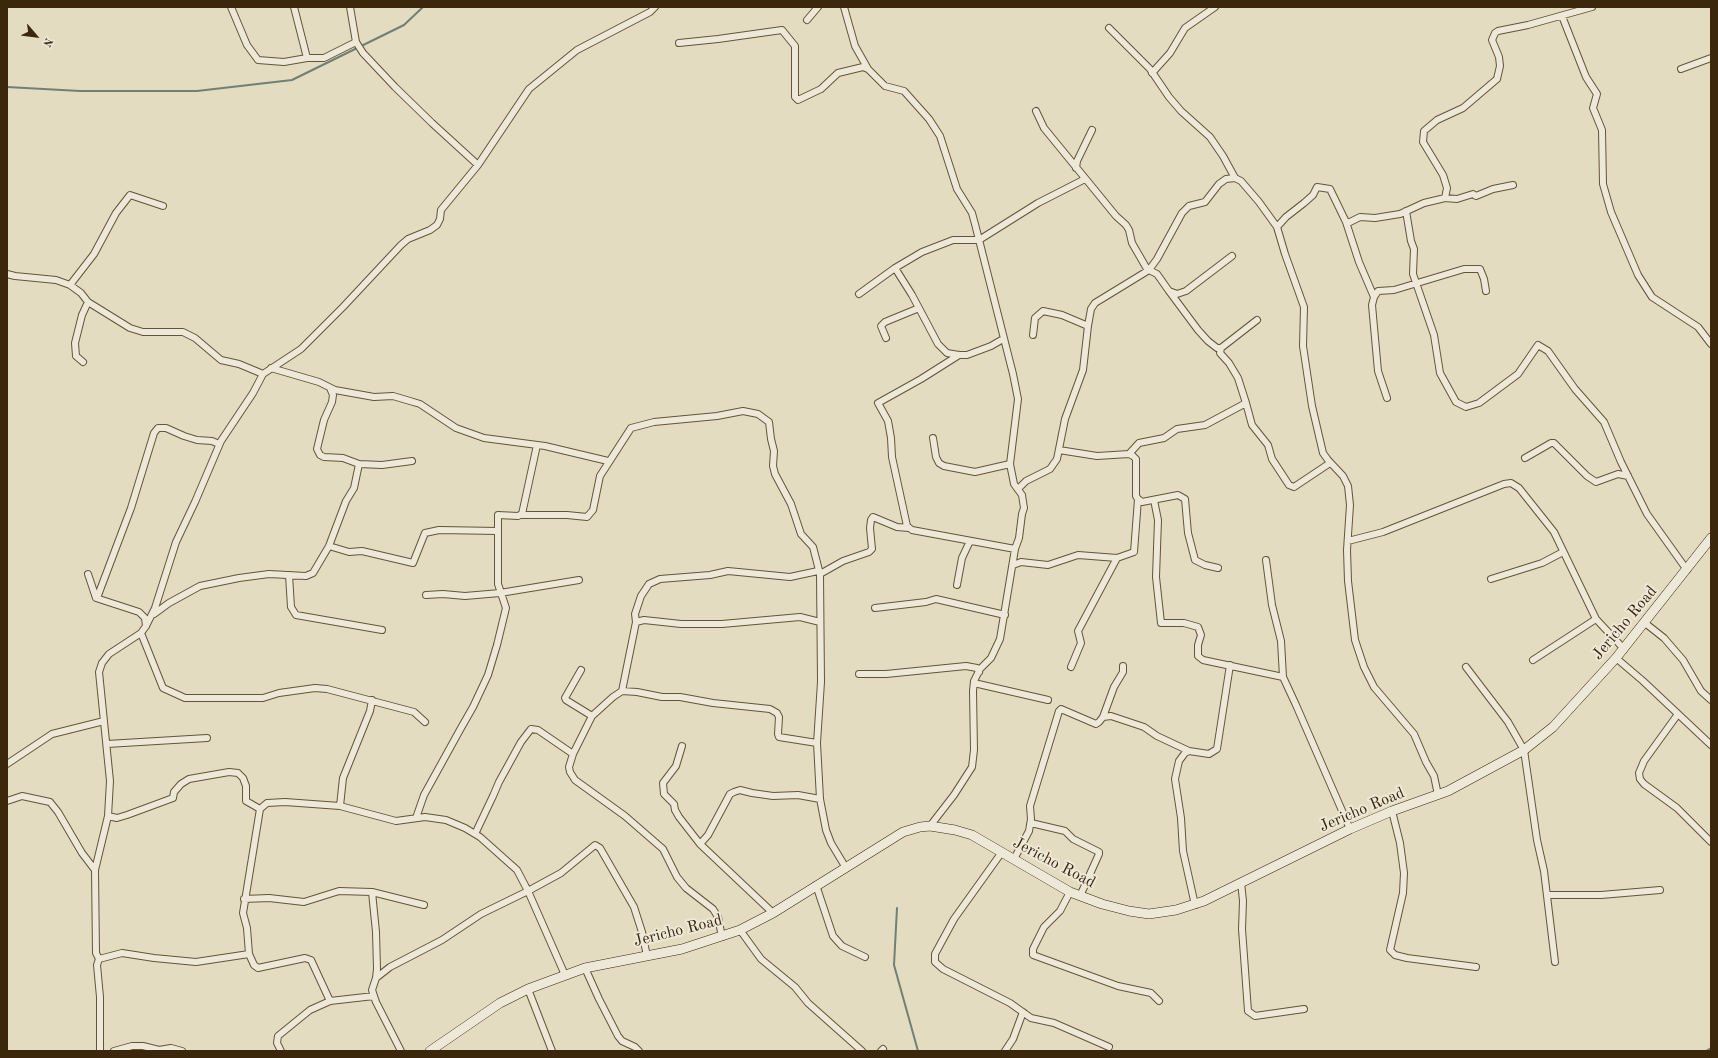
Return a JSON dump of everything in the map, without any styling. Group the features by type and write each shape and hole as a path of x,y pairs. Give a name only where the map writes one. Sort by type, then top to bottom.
{"street":[{"path":"231,7 247,45 258,60 284,62 307,58 324,58 356,42"},
{"path":"294,7 307,58"},
{"path":"350,7 356,42 363,53 395,87 478,165"},
{"path":"100,1051 100,996 97,965 99,959 96,953 95,870 108,816 110,781 99,672 102,663 109,654 141,633 146,626 152,615 176,542 195,502 219,444 253,393 263,374 301,349 408,239 430,230 437,225 440,219 441,210 478,165 529,89 577,50 650,12 655,7"},
{"path":"807,20 818,7"},
{"path":"844,7 855,46 868,69 885,86 904,91 929,119 940,136 957,189 972,213 1018,399 1010,464 1014,484 1022,495 1024,508 1019,538 1015,549 1000,639 994,652 979,672 974,683 974,750 972,767 954,795 930,826"},
{"path":"1152,73 1170,53 1185,28 1215,7"},
{"path":"1445,198 1447,191 1446,184 1443,175 1423,142 1424,131 1437,120 1463,108 1497,79 1500,66 1499,57 1492,40 1495,33 1498,30 1562,16 1592,7"},
{"path":"1562,16 1586,77 1597,94 1593,108 1602,130 1602,184 1611,212 1638,275 1652,297 1698,328 1711,343"},
{"path":"1109,28 1152,73 1181,111 1210,137 1223,156 1235,178"},
{"path":"680,43 782,30 796,46 795,97 798,100 821,90 838,73 863,67 868,69"},
{"path":"1681,69 1711,58"},
{"path":"1036,111 1044,128 1116,216 1126,225 1129,230 1132,243 1146,269 1157,274 1208,341 1217,348 1222,348"},
{"path":"1076,168 1077,161 1092,130"},
{"path":"1018,489 1026,481 1050,469 1057,459 1065,419 1083,370 1088,326 1092,309 1095,304 1149,270 1157,259 1182,213 1189,206 1205,202 1219,184 1226,179 1235,178 1241,181 1259,202 1277,227 1304,307 1303,346 1305,367 1323,453 1330,463 1343,476 1348,486 1350,505 1348,581 1356,640 1364,667 1374,686 1414,734 1426,762 1434,776 1438,795"},
{"path":"859,294 895,268 922,252 953,240 979,240 1038,203 1085,179"},
{"path":"1346,222 1350,222 1360,217 1374,218 1406,211 1424,203 1445,198 1457,199 1473,194 1476,196 1492,189 1513,185"},
{"path":"1277,227 1286,217 1313,195 1317,187 1330,190 1346,222 1359,262 1374,297"},
{"path":"70,285 94,254 116,213 130,195 163,206"},
{"path":"1406,211 1411,241 1414,249 1413,274 1434,335 1440,373 1456,402 1466,406 1479,403 1518,374 1538,345 1548,351 1575,389 1604,422 1647,514 1687,570"},
{"path":"1169,291 1177,294 1186,291 1232,256"},
{"path":"895,268 938,344 947,353 967,355 991,346 1003,339"},
{"path":"1387,398 1378,371 1372,305 1374,297 1378,291 1394,290 1436,279 1464,269 1480,269 1484,279 1486,291"},
{"path":"7,274 56,280 70,285 81,293 88,302 130,328 143,332 183,332 195,338 221,360 239,364 263,374"},
{"path":"83,362 76,356 75,343 82,315 88,302"},
{"path":"886,338 881,326 885,322 918,308"},
{"path":"1033,335 1035,318 1043,311 1062,314 1088,326"},
{"path":"1257,320 1222,348 1220,353 1229,363 1238,378 1252,425 1268,445 1272,459 1289,484 1294,487 1330,463"},
{"path":"909,528 907,526 892,458 888,421 878,403 921,379 959,355"},
{"path":"271,368 302,376 330,388 350,394 374,397 393,396 420,404 456,428 484,438 537,445 608,461"},
{"path":"330,388 333,396 332,402 324,420 317,449 318,453 324,457 342,458 359,464 382,465 412,461"},
{"path":"1129,454 1140,443 1164,438 1177,429 1205,425 1246,403"},
{"path":"416,818 424,795 460,728 473,708 488,675 497,645 506,608 498,584 498,515 567,515 587,517 593,510 600,476 608,461 631,428 654,422 717,416 743,411 758,414 769,422 774,451 773,466 775,474 791,504 801,534 813,547 819,573 821,682 817,743 820,799 826,830 831,843 846,868"},
{"path":"97,598 131,508 154,433 158,428 166,428 197,440 212,441 219,444"},
{"path":"933,438 936,457 939,463 944,466 966,472 975,472 1010,464"},
{"path":"1525,458 1551,443 1554,443 1587,476 1596,482 1618,474 1628,476"},
{"path":"520,515 537,445"},
{"path":"1013,565 1021,562 1048,565 1059,563 1078,554 1117,558 1134,552 1138,499 1136,496 1136,459 1129,454 1097,456 1059,450"},
{"path":"152,615 168,603 200,586 269,574 306,576 313,573 329,546 346,501 354,488 359,464"},
{"path":"1348,541 1383,532 1504,484 1511,483 1519,488 1554,532 1596,619 1624,649"},
{"path":"1138,499 1142,502 1178,495 1185,499 1188,533 1194,560 1205,566 1218,568"},
{"path":"1154,500 1158,520 1156,577 1161,623 1184,623 1198,627 1201,636 1198,651 1200,658 1283,678"},
{"path":"722,937 719,921 713,909 686,888 676,877 663,849 625,816 573,777 569,767 572,754 592,716 622,691 636,622 635,614 641,596 649,584 660,579 710,575 728,571 790,577 819,573 843,561 869,552 872,549 870,528 873,517 897,527 909,528 1015,549"},
{"path":"329,546 348,552 362,551 413,563 425,534 439,530 498,531"},
{"name":"Jericho Road","path":"430,1051 500,1003 528,988 585,968 682,950 740,930 773,913 903,832 930,826 956,830 972,836 1070,892 1129,911 1149,914 1176,910 1195,905 1350,829 1392,811 1438,795 1524,750 1553,727 1624,649 1711,538"},
{"path":"957,585 962,558 970,541"},
{"path":"1492,579 1542,563 1563,552"},
{"path":"1071,667 1081,643 1078,631 1117,558"},
{"path":"1266,560 1272,605 1281,641 1283,678 1350,829"},
{"path":"88,574 94,595 97,598 139,612 145,618 146,626"},
{"path":"289,575 291,608 296,614 382,630"},
{"path":"426,595 442,594 465,596 500,593 579,580"},
{"path":"875,608 926,602 936,599 1005,614"},
{"path":"636,622 644,620 681,624 722,624 800,617 820,622"},
{"path":"1533,660 1596,619"},
{"path":"1645,623 1664,638 1683,660 1701,691 1711,700"},
{"path":"141,633 163,688 185,698 263,698 279,693 314,688 327,689 414,712 425,722"},
{"path":"1616,658 1643,681 1711,745"},
{"path":"1103,717 1111,716 1144,727 1162,739 1189,751 1210,754 1217,749 1230,665"},
{"path":"859,674 886,674 966,666 977,668 979,672"},
{"path":"1014,859 1029,831 1031,823 1030,806 1059,711 1061,709 1066,710 1096,724 1099,722 1103,717 1114,687 1123,672 1123,666"},
{"path":"1466,667 1508,722 1524,750 1537,840 1547,895 1555,962"},
{"path":"581,670 565,698 592,716"},
{"path":"974,683 1048,700"},
{"path":"622,691 637,692 662,697 680,697 754,708 770,708 777,713 779,717 778,734 780,737 817,743"},
{"path":"340,806 343,778 370,711 372,700"},
{"path":"1678,714 1644,761 1639,773 1640,779 1644,784 1677,808 1711,842"},
{"path":"7,764 52,734 104,721"},
{"path":"475,834 498,782 521,742 531,729 538,730 572,754"},
{"path":"107,744 207,738"},
{"path":"682,746 676,766 663,783 664,794 674,804 675,810 679,817 700,844 773,913"},
{"path":"1189,751 1181,757 1175,779 1181,818 1183,851 1195,905"},
{"path":"108,816 117,818 173,798 174,792 181,784 189,779 229,772 238,773 243,778 246,786 246,801 260,809"},
{"path":"700,844 708,835 730,794 734,792 740,790 752,794 773,796 798,795 820,799"},
{"path":"7,801 22,796 50,802 58,812 82,854 95,870"},
{"path":"330,1001 312,960 305,958 258,968 254,965 249,954 247,928 243,913 244,899 254,853 260,809 266,804 285,802 340,806 396,821 425,817 446,820 465,828 475,834 517,870 565,975"},
{"path":"1392,811 1400,843 1404,873 1403,893 1390,950 1395,955 1407,958 1476,967"},
{"path":"1031,823 1065,831 1073,839 1099,852 1100,854 1080,896"},
{"path":"376,978 390,967 442,940 481,914 528,892 564,871 592,846 599,846 634,907 640,924 647,956"},
{"path":"1002,852 954,919 935,954 935,962 943,969 1010,1003 1031,1018 1054,1023 1109,1047"},
{"path":"1241,882 1243,901 1242,929 1248,1011 1255,1016 1304,1009"},
{"path":"816,885 833,936 842,946 865,957"},
{"path":"1547,895 1601,895 1660,890"},
{"path":"244,899 269,898 304,902 339,891 372,892 424,906"},
{"path":"372,892 376,932 376,978 373,988 374,996 401,1051"},
{"path":"1070,892 1060,911 1044,927 1032,949 1033,955 1118,986 1151,993 1159,1002"},
{"path":"740,930 761,959 795,987 808,1003 862,1051"},
{"path":"99,959 122,953 196,962 249,954"},
{"path":"585,968 618,1036 622,1041 635,1047 639,1051"},
{"path":"528,988 552,1051"},
{"path":"281,1051 276,1039 281,1032 310,1010 330,1001 374,996"},
{"path":"1005,1051 1013,1039 1023,1012"},
{"path":"114,1051 132,1046 153,1050 171,1048 182,1051"}],"waterway":[{"path":"7,87 80,91 197,91 292,80 404,25 423,7"},
{"path":"897,908 894,965 918,1051"},
{"path":"1706,1051 1711,1048"}]}
